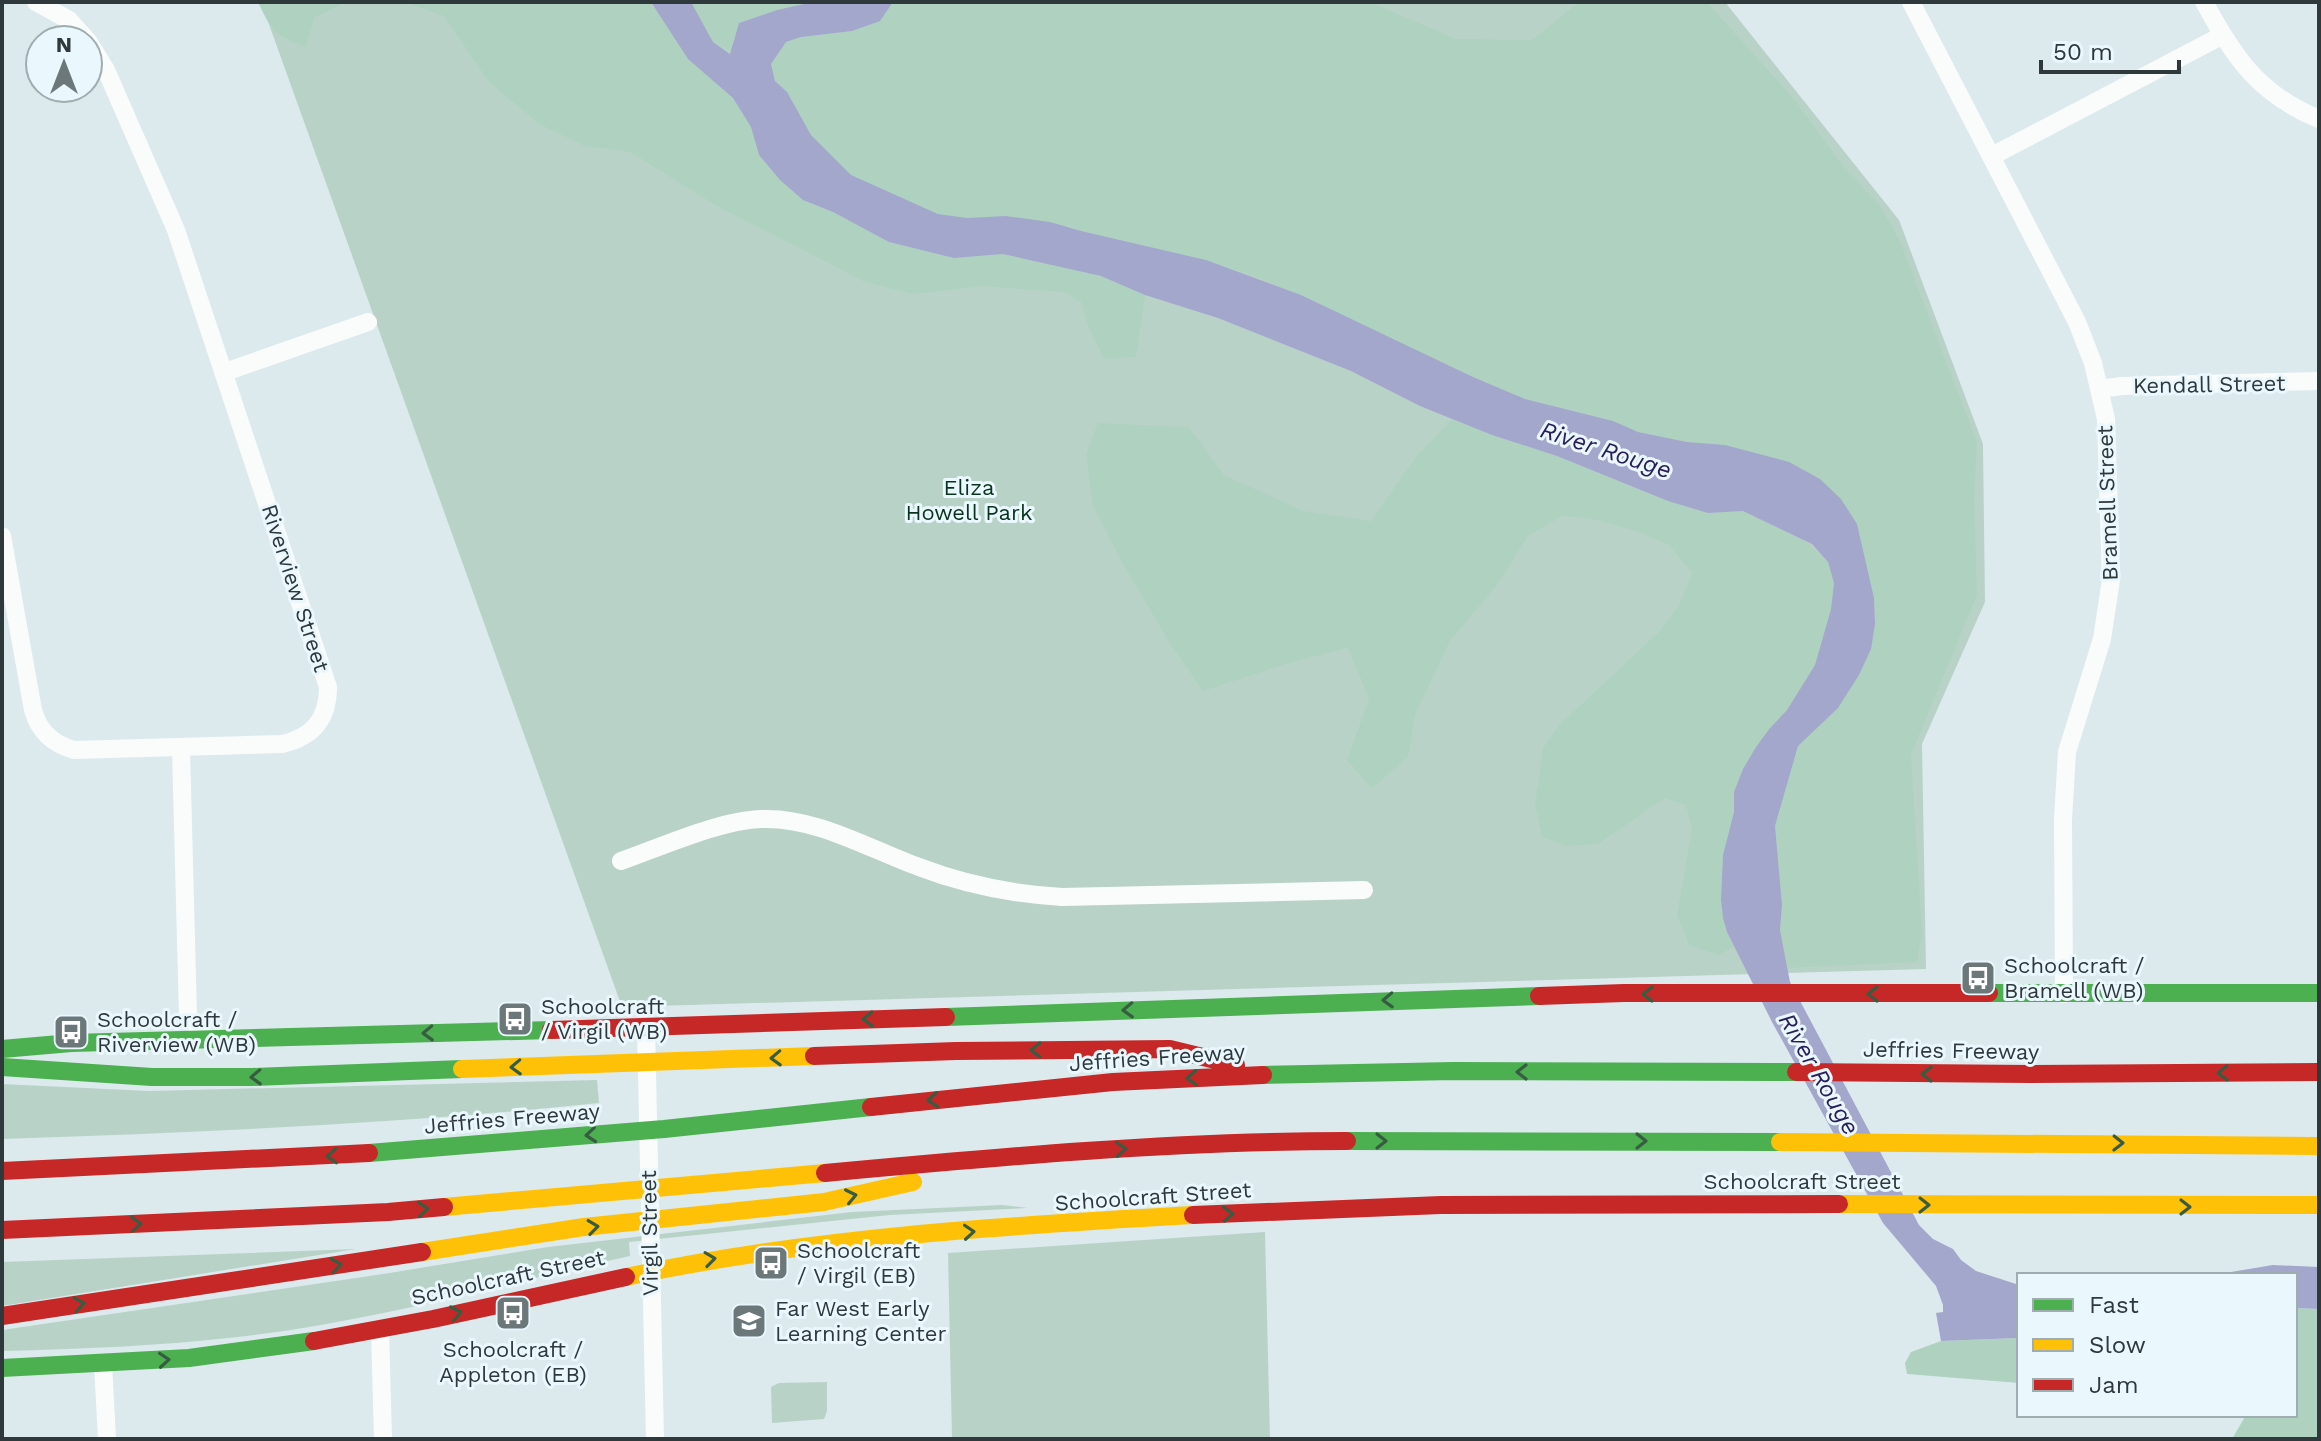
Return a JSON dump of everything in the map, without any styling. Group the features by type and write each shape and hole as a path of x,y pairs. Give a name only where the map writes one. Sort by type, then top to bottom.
{"main road":[{"path":"2,1049 71,1043 209,1040 646,1035 1624,993 2319,993"},
{"path":"2,1067 152,1077 252,1077 956,1051 1170,1049 1270,1074"},
{"name":"Jeffries Freeway","path":"2,1171 332,1156 496,1144 758,1120 1030,1089 1270,1074 1739,1071 2005,1075 2319,1072"},
{"path":"2,1230 388,1212 1043,1153 1193,1144 1334,1141 2040,1142 2319,1146"},
{"path":"2,1316 584,1227 824,1202 1043,1153"},
{"name":"Schoolcraft Street","path":"2,1368 103,1364 241,1352 380,1329 700,1260 840,1242 1206,1215 1477,1204 2319,1205"}],"street":[{"name":"Riverview Street","path":"36,2 73,24"},
{"name":"Bramell Street","path":"1911,2 2077,322 2093,363 2107,440 2111,580 2102,639 2067,752 2063,819 2064,994"},
{"path":"2204,2 2235,56 2262,86 2297,110 2319,119"},
{"path":"1992,156 2223,35"},
{"name":"Riverview Street","path":"104,68 176,230 328,687 328,703 321,721 311,733 298,741 181,749"},
{"path":"225,372 368,322"},
{"name":"Kendall Street","path":"2099,389 2319,381"},
{"path":"2,536 33,710 40,728 56,744 74,750 181,749 188,1016 209,1040"},
{"path":"621,861 729,824 762,819 815,827 973,886 1016,895 1062,897 1364,890"},
{"name":"Virgil Street","path":"646,1035 655,1439"},
{"path":"380,1329 383,1439"},
{"path":"103,1364 107,1439"}],"green space":[{"path":"258,2 346,2 314,18 306,47 276,31"},
{"name":"Eliza Howell Park","path":"261,2 1725,2 1899,220 1983,444 1985,602 1922,744 1926,969 622,1007"},
{"path":"404,2 650,2 715,82 733,98 751,127 759,155 803,200 954,258 1003,254 1101,276 1145,295 1136,357 1104,359 1087,324 1082,303 1064,292 982,286 913,294 865,282 717,206 630,152 585,146 539,124 488,81 444,16"},
{"path":"691,2 813,2 777,10 734,37 731,52 713,42"},
{"path":"893,2 1370,2 1456,39 1532,40 1579,2 1707,2 1794,99 1842,165 1879,204 1900,241 1977,442 1974,500 1977,595 1911,755 1922,933 1917,962 1788,968 1780,930 1782,905 1775,826 1798,746 1817,727 1875,624 1874,598 1857,524 1754,455 1725,445 1687,442 1638,432 1613,421 1525,399 1256,277 1206,260 1050,222 1006,216 967,218 938,214 850,175 811,135 787,92 775,81 771,64 786,42 801,37 852,31 879,21"},
{"path":"1452,419 1557,456 1668,501 1708,513 1743,511 1805,540 1828,562 1835,583 1815,665 1787,710 1770,728 1734,792 1734,812 1723,855 1721,900 1727,932 1734,947 1718,955 1689,945 1677,915 1692,828 1686,805 1665,798 1598,844 1568,846 1542,837 1535,805 1543,748 1560,724 1659,632 1679,605 1692,573 1669,545 1633,530 1588,518 1562,516 1528,536 1497,585 1450,641 1416,712 1408,757 1372,789 1347,760 1369,699 1348,648 1203,691 1169,642 1093,506 1086,454 1098,423 1189,427 1224,475 1304,511 1371,521 1415,458"},
{"path":"597,1080 599,1103 376,1122 2,1139 2,1084 149,1091"},
{"path":"1002,1205 1028,1208 890,1215 629,1242 630,1256 337,1322 179,1343 2,1351 2,1330 548,1247 852,1212"},
{"path":"1265,1232 1270,1439 952,1439 948,1253"},
{"path":"356,1249 2,1306 2,1262"},
{"path":"2297,1308 2319,1309 2319,1439 2232,1439 2245,1417 2297,1417"},
{"path":"2017,1338 2017,1383 1907,1374 1905,1363 1911,1352 1941,1341"},
{"path":"827,1382 824,1419 772,1423 771,1387 779,1383"}],"water":[{"name":"River Rouge","path":"651,2 691,2 713,42 730,54 739,23 777,10 813,2 893,2 880,21 852,31 801,37 786,42 771,64 775,81 787,92 811,135 851,175 938,214 967,218 1006,216 1050,222 1206,260 1301,295 1525,399 1613,421 1638,432 1687,442 1725,445 1789,462 1820,479 1841,499 1857,524 1874,598 1875,624 1871,649 1859,675 1838,708 1798,746 1775,826 1782,905 1780,930 1790,982 1919,1225 1933,1239 1953,1249 1961,1260 1976,1271 2017,1284 2017,1338 1941,1341 1936,1313 1943,1312 1943,1305 1936,1286 1883,1223 1772,1022 1723,918 1723,855 1734,812 1734,792 1756,747 1787,710 1815,665 1831,609 1834,583 1828,562 1812,544 1743,511 1708,513 1668,501 1557,456 1492,435 1420,406 1351,371 1101,276 1003,254 954,258 889,242 803,200 780,180 759,155 751,127 733,98 688,59"},
{"path":"2273,1265 2319,1267 2319,1309 2297,1308 2297,1273 2225,1273"}],"traffic: fast":[{"path":"1989,993 2319,993"},
{"path":"946,1017 1539,996"},
{"path":"2,1049 71,1043 551,1030"},
{"path":"2,1067 152,1077 252,1077 462,1069"},
{"path":"1263,1075 1453,1071 1796,1072"},
{"path":"369,1153 664,1129 871,1107"},
{"path":"1347,1141 1780,1142"},
{"path":"2,1368 189,1358 314,1341"}],"traffic: slow":[{"path":"462,1069 814,1056"},
{"path":"1780,1142 2319,1146"},
{"path":"444,1207 825,1173"},
{"path":"422,1252 584,1227 824,1202 913,1182"},
{"path":"1839,1204 2319,1205"},
{"path":"626,1277 766,1252 908,1235 1193,1215"}],"traffic: jam":[{"path":"1539,996 1624,993 1989,993"},
{"path":"551,1030 946,1017"},
{"path":"814,1056 1170,1049 1236,1065"},
{"path":"1796,1072 2319,1072"},
{"path":"871,1107 1113,1082 1263,1075"},
{"path":"825,1173 1151,1147 1347,1141"},
{"path":"2,1171 369,1153"},
{"path":"1193,1215 1441,1205 1839,1204"},
{"path":"2,1230 444,1207"},
{"path":"2,1316 422,1252"},
{"path":"314,1341 626,1277"}],"place":[{"name":"Schoolcraft / Bramell (WB)","path":"1978,978"},
{"name":"Schoolcraft / Virgil (WB)","path":"515,1019"},
{"name":"Schoolcraft / Riverview (WB)","path":"71,1032"},
{"name":"Schoolcraft / Virgil (EB)","path":"771,1263"},
{"name":"Schoolcraft / Appleton (EB)","path":"513,1313"},
{"name":"Far West Early Learning Center","path":"749,1321"}]}
